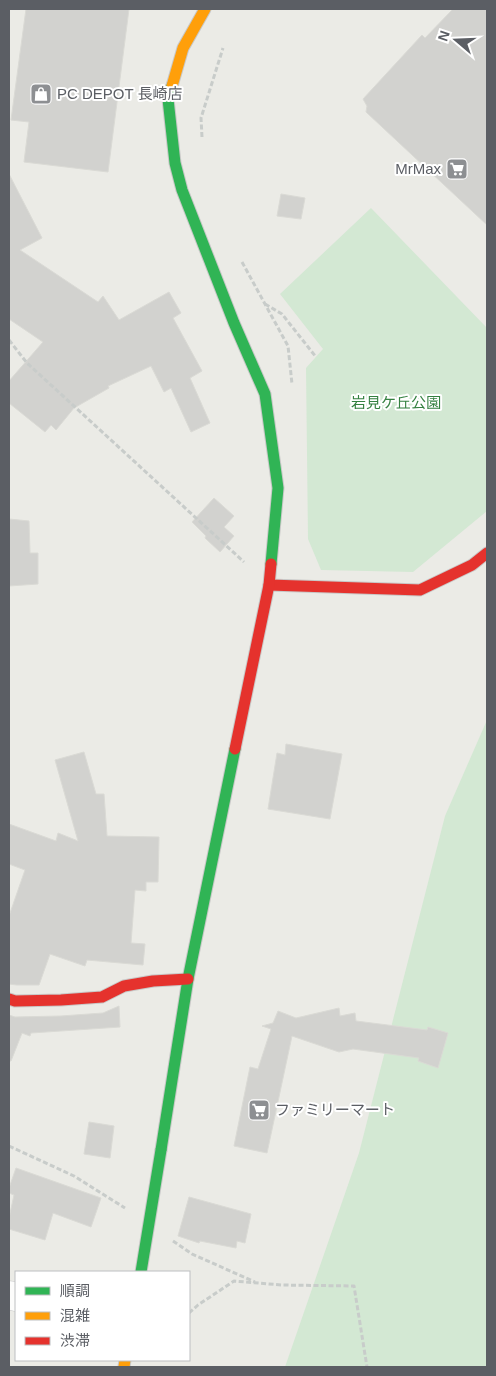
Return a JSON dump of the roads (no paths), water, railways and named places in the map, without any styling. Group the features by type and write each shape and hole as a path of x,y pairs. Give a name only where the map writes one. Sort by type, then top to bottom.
{"street":[{"path":"141,1271 188,979 268,585 278,488 265,394 234,323 182,190 175,162 168,99 183,48 205,9"},
{"path":"268,585 420,590 472,565 487,553"},
{"path":"9,999 61,1000 102,996 124,986 153,981 188,979"}],"place":[{"name":"PC DEPOT 長崎店","path":"41,94"},
{"name":"MrMax","path":"457,169"},
{"name":"ファミリーマート","path":"259,1110"}],"park label":[{"name":"岩見ケ丘公園","path":"396,403"}]}
